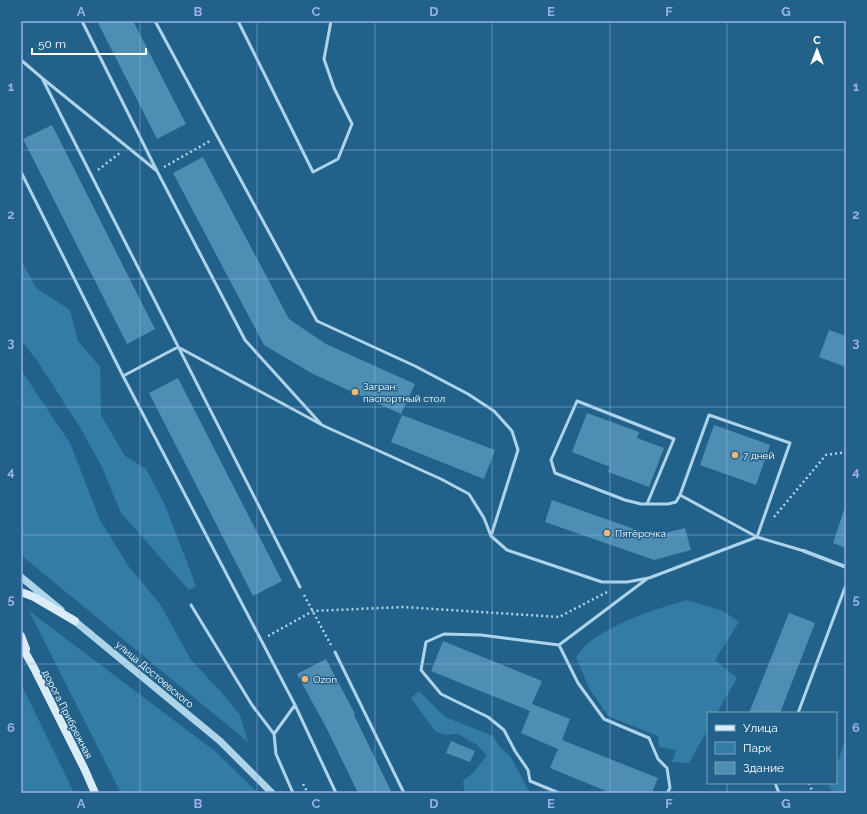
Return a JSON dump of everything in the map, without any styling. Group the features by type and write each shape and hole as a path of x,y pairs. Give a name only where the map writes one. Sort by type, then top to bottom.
{"main road":[{"path":"21,592 25,592 76,621"},
{"path":"21,636 34,668"},
{"name":"дорога Прибрежная","path":"21,645 34,668 95,793"}],"street":[{"path":"804,551 846,567"},
{"name":"улица Достоевского","path":"21,577 220,741 272,793"}],"lane":[{"path":"82,21 157,171 245,340 324,426"},
{"path":"155,21 317,321 415,366 468,394 494,411 512,431 518,450 491,536"},
{"path":"238,21 313,172 338,159 352,124 334,88 324,59 331,21"},
{"path":"21,60 157,171"},
{"path":"42,78 300,587"},
{"path":"21,172 123,376 295,706 336,793"},
{"path":"178,347 324,426 441,479 469,494 484,518 491,536 507,550 602,582 627,582 649,578 757,537 790,443 708,415 680,495 676,502 668,504 647,504 625,500 556,473 551,460 577,401 674,439 647,504"},
{"path":"123,376 178,347"},
{"path":"680,495 757,537 804,551"},
{"path":"559,793 530,781 528,770 515,751 504,730 488,717 441,694 421,670 426,642 444,634 481,635 559,645 649,578"},
{"path":"798,712 846,585"},
{"path":"191,605 252,705 274,734 276,754 293,793"},
{"path":"559,645 578,684 604,719 649,738 658,759 667,768 670,788 667,793"},
{"path":"335,652 404,793"},
{"path":"274,734 295,706"}],"path":[{"path":"157,171 217,137"},
{"path":"91,175 127,147"},
{"path":"772,520 826,455 846,452"},
{"path":"261,640 313,611 403,607 559,617 627,582"},
{"path":"300,587 335,652"},
{"path":"303,784 308,793"}],"green space":[{"path":"21,260 36,288 70,310 78,341 100,367 101,415 125,456 146,469 165,505 196,586 189,590 121,513 101,465 81,429 38,362 21,340"},
{"path":"21,370 70,443 100,520 129,567 160,604 191,660 240,715 248,742 21,555"},
{"path":"687,600 723,611 739,622 715,660 737,678 718,712 707,712 707,731 689,763 672,762 676,750 659,747 658,736 608,716 589,688 576,657 588,643 599,635 623,622 648,612"},
{"path":"29,611 216,752 258,793 121,793"},
{"path":"21,684 68,780 74,793 21,793"},
{"path":"419,691 445,717 493,736 500,747 510,756 529,791 534,793 465,793 463,781 474,772 487,755 476,744 458,734 445,735 435,731 411,698"},
{"path":"846,738 846,793 834,793 829,787 830,784 837,784 837,764"}],"building":[{"path":"97,21 133,21 186,124 157,139"},
{"path":"52,125 155,329 127,344 23,139"},
{"path":"203,157 289,319 326,344 415,384 401,414 313,374 264,345 173,173"},
{"path":"829,330 846,336 846,367 819,357"},
{"path":"178,378 282,581 253,596 149,393"},
{"path":"587,413 639,432 637,438 664,448 649,487 608,472 610,467 572,452"},
{"path":"402,415 495,450 484,479 391,442"},
{"name":"7 дней","path":"714,425 770,445 756,485 700,465"},
{"path":"552,500 654,536 685,528 691,550 654,560 545,522"},
{"path":"844,510 846,510 846,548 833,543"},
{"path":"789,613 815,623 780,712 749,712"},
{"path":"443,641 542,681 532,704 570,719 562,740 658,778 652,793 611,793 550,768 558,749 521,733 530,711 431,671"},
{"path":"326,659 355,714 354,715 392,793 358,793 327,729 297,674"},
{"path":"451,741 475,751 470,762 446,753"}],"place":[{"name":"Загран. паспортный стол","path":"355,392"},
{"name":"7 дней","path":"735,455"},
{"name":"Пятёрочка","path":"607,533"},
{"name":"Ozon","path":"305,679"}]}
